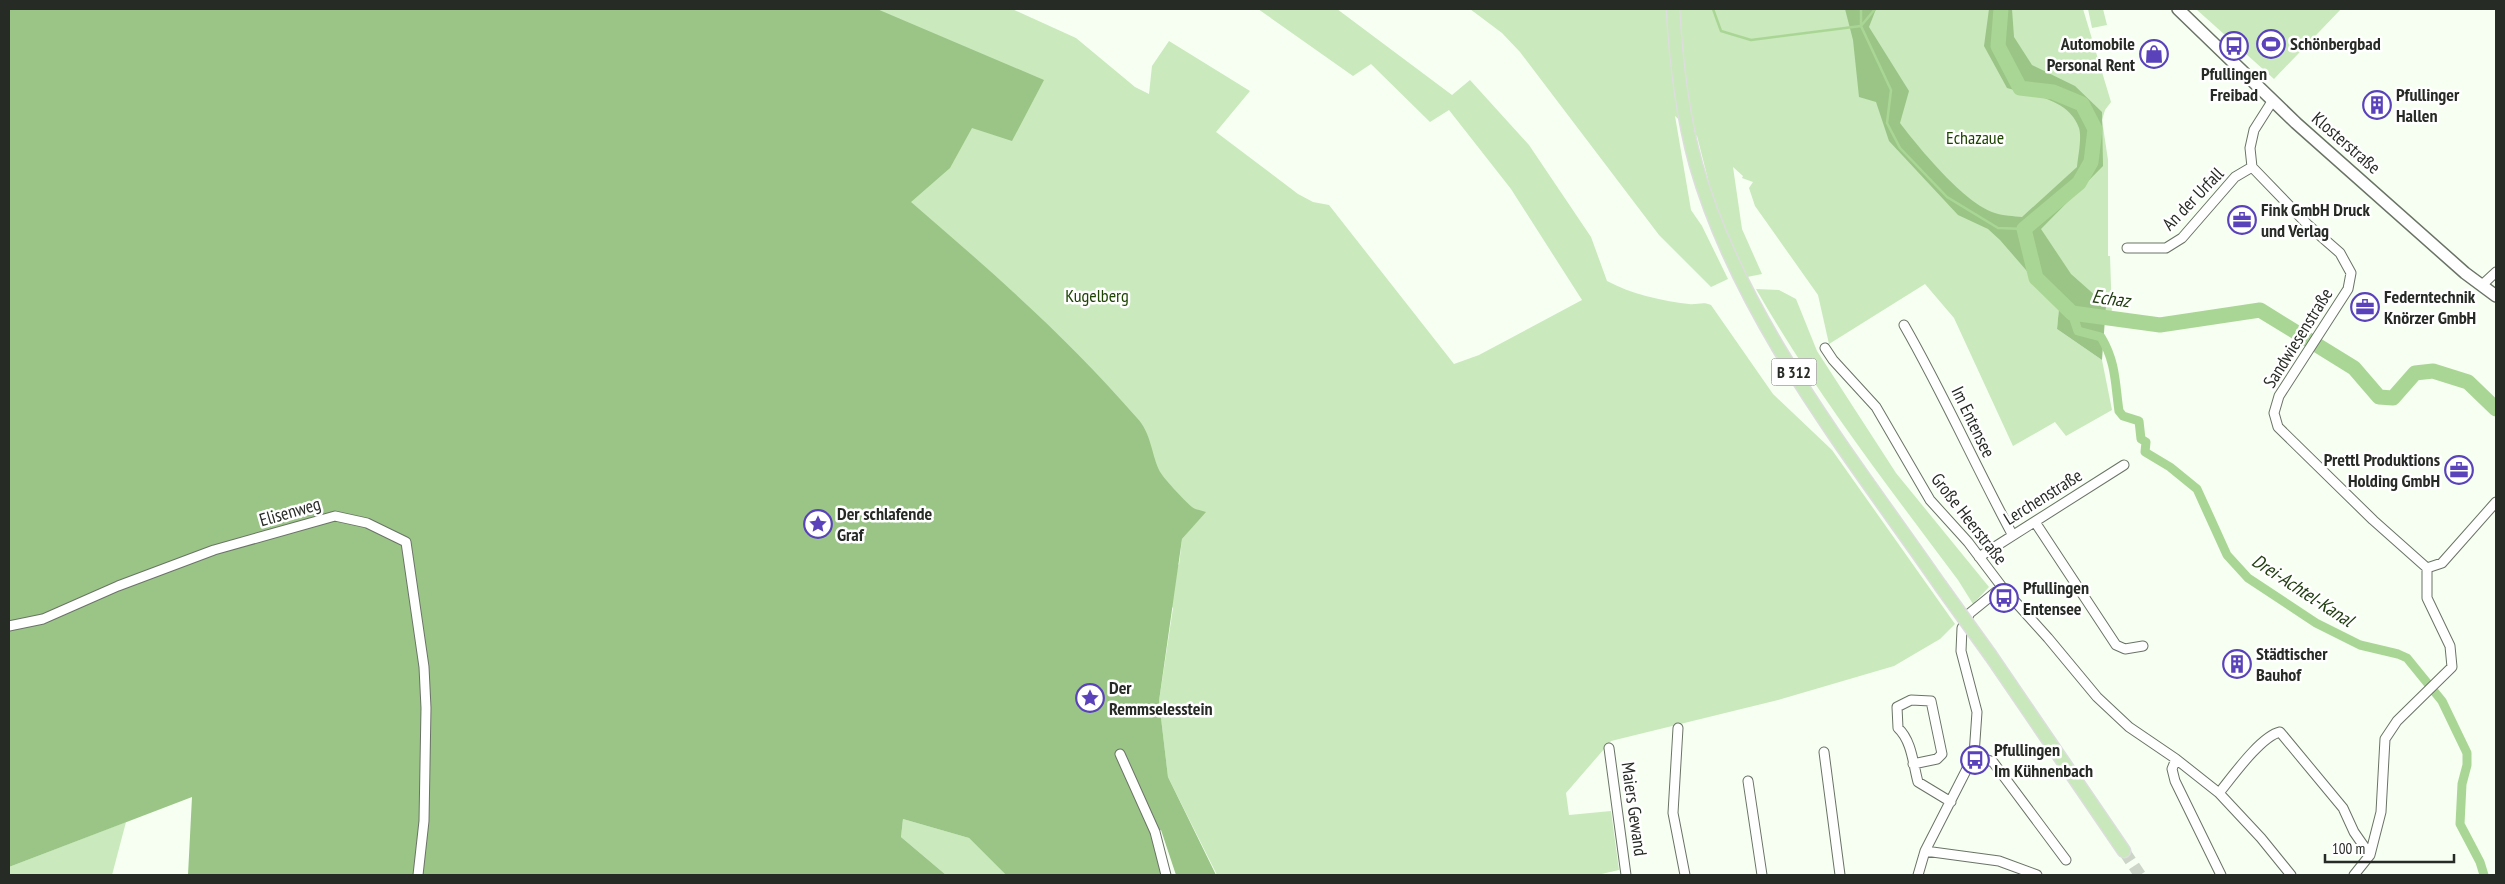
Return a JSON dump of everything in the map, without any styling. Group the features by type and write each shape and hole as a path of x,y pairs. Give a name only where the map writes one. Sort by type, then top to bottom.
{"main road":[{"name":"B 312","path":"1673,9 1679,82 1689,137 1712,214 1732,262 1754,307 1814,402 2124,851"},
{"name":"Klosterstraße","path":"2178,9 2273,100 2465,273 2496,296"}],"street":[{"path":"2252,167 2250,148 2254,130 2273,100"},
{"name":"An der Urfall","path":"2127,248 2166,248 2182,238 2235,178 2252,167"},
{"name":"Sandwiesenstraße","path":"2252,167 2308,225 2340,253 2351,273 2348,288 2280,396 2274,413 2278,427 2373,520 2428,568"},
{"path":"2482,285 2496,272"},
{"name":"Im Entensee","path":"1904,325 1933,375 1988,490 2012,534"},
{"name":"Große Heerstraße","path":"1824,348 1876,407 1930,500 2002,587 2110,710 2133,730 2176,759 2219,793 2261,838 2291,875"},
{"name":"Lerchenstraße","path":"1979,557 2012,534 2035,522 2124,465"},
{"path":"2354,875 2370,855 2381,812 2386,739 2397,720 2452,667 2450,646 2427,598 2428,568 2442,563 2496,502"},
{"name":"Elisenweg","path":"9,626 43,619 118,586 214,550 335,516 367,523 406,542 424,667 426,708 424,821 418,875"},
{"path":"2035,522 2116,645 2125,649 2143,646"},
{"path":"1918,875 1925,851 1974,755 1977,712 1965,673 1960,638 1970,613 2002,587"},
{"path":"1913,764 1937,760 1942,754 1931,701 1911,700 1897,707 1898,728 1907,736 1913,764 1918,782 1951,802"},
{"path":"1678,728 1673,814 1685,875"},
{"path":"2219,793 2260,746 2273,734 2280,732 2343,808 2354,832 2370,855"},
{"name":"Maiers Gewand","path":"1609,748 1626,875"},
{"path":"1824,752 1840,875"},
{"path":"1120,754 1155,832 1166,875"},
{"path":"1974,755 1993,762 2066,860"},
{"path":"2176,759 2172,769 2175,781 2221,875"},
{"path":"1748,781 1762,875"},
{"path":"1925,851 1999,861 2037,875"}],"green space":[{"path":"9,9 877,9 1044,80 1012,141 972,128 950,168 911,202 999,279 1084,360 1142,424 1148,436 1156,463 1164,478 1192,507 1206,512 1182,539 1159,701 1168,777 1216,875 1176,875 1161,830 1155,832 1166,875 1006,875 969,838 903,819 901,837 946,875 188,875 192,797 9,867"},
{"name":"Kugelberg","path":"637,9 1012,9 1076,38 1135,87 1149,94 1152,66 1169,41 1250,91 1216,132 1298,194 1313,202 1329,205 1454,364 1479,355 1582,300 1511,189 1449,110 1430,122 1371,64 1353,76 1258,9 1337,9 1452,95 1470,80 1529,145 1591,237 1607,281 1626,290 1658,299 1711,305 1773,394 1832,450 1955,624 1940,639 1894,666 1778,700 1611,741 1566,793 1569,815 1611,811 1619,870 1597,875 1217,875 1168,777 1159,701 1173,608","holes":["1205,512 1182,539 1179,565 1156,543"]},
{"name":"Echazaue","path":"1470,9 2083,9 2111,102 2105,110 2102,120 2108,160 2108,256 2110,256 2112,316 2073,288 2059,308 2057,329 2102,360 2112,410 2066,436 2055,422 2013,446 1954,318 1925,284 1829,344 1818,295 1755,206 1749,188 1753,182 1742,178 1743,176 1733,167 1742,229 1762,274 1747,277 1717,215 1697,136 1675,116 1691,210 1702,226 1728,279 1711,287 1659,235 1520,52 1502,33"},
{"path":"1845,9 1876,9 1869,27 1909,91 1900,123 1943,174 1970,199 1983,208 1995,213 2022,217 2077,167 2080,137 2079,128 2067,110 2049,100 2007,88 1984,46 1989,9 2012,9 2014,37 2032,65 2075,86 2102,112 2103,166 2041,229 2071,274 2106,305 2102,360 2057,329 2059,308 2000,240 1988,229 1958,215 1889,141 1876,102 1859,97 1853,40"},
{"path":"2088,9 2103,9 2107,25 2092,28"},
{"name":"Schönbergbad","path":"2196,9 2341,9 2274,79"},
{"path":"1756,289 1779,290 1796,299 1817,351 1896,473 1989,587 1973,604 1958,580 1878,473 1802,365"},
{"path":"903,819 969,838 1006,875 946,875 901,837"},
{"path":"126,822 112,875 9,875 9,867"}],"waterway":[{"path":"1713,9 1721,31 1751,40 1861,26 1861,9"},
{"path":"1875,9 1861,26 1891,90 1887,123 1900,148 1947,197 1998,228 2024,229"},
{"name":"Echaz","path":"2001,9 1998,46 2020,88 2053,92 2082,104 2095,129 2091,162 2079,183 2024,229 2036,278 2072,313 2160,325 2260,310 2354,368 2379,397 2393,398 2415,373 2433,371 2468,382 2496,409"},
{"name":"Drei-Achtel-Kanal","path":"2072,313 2078,331 2101,337 2106,346 2114,373 2119,411 2123,416 2139,421 2141,439 2146,442 2145,452 2170,467 2197,489 2227,555 2248,578 2316,623 2360,645 2407,658 2442,701 2467,753 2467,765 2462,784 2460,824 2480,862 2484,875"}],"tunnel":[{"path":"2124,851 2140,875"}],"place":[{"name":"Schönbergbad","path":"2271,44"},
{"name":"Pfullingen Freibad","path":"2234,46"},
{"name":"Automobile Personal Rent","path":"2154,54"},
{"name":"Pfullinger Hallen","path":"2377,105"},
{"name":"Fink GmbH Druck und Verlag","path":"2242,220"},
{"name":"Federntechnik Knörzer GmbH","path":"2365,307"},
{"name":"Prettl Produktions Holding GmbH","path":"2459,470"},
{"name":"Der schlafende Graf","path":"818,524"},
{"name":"Pfullingen Entensee","path":"2004,598"},
{"name":"Städtischer Bauhof","path":"2237,664"},
{"name":"Der Remmselesstein","path":"1090,698"},
{"name":"Pfullingen Im Kühnenbach","path":"1975,760"}]}
